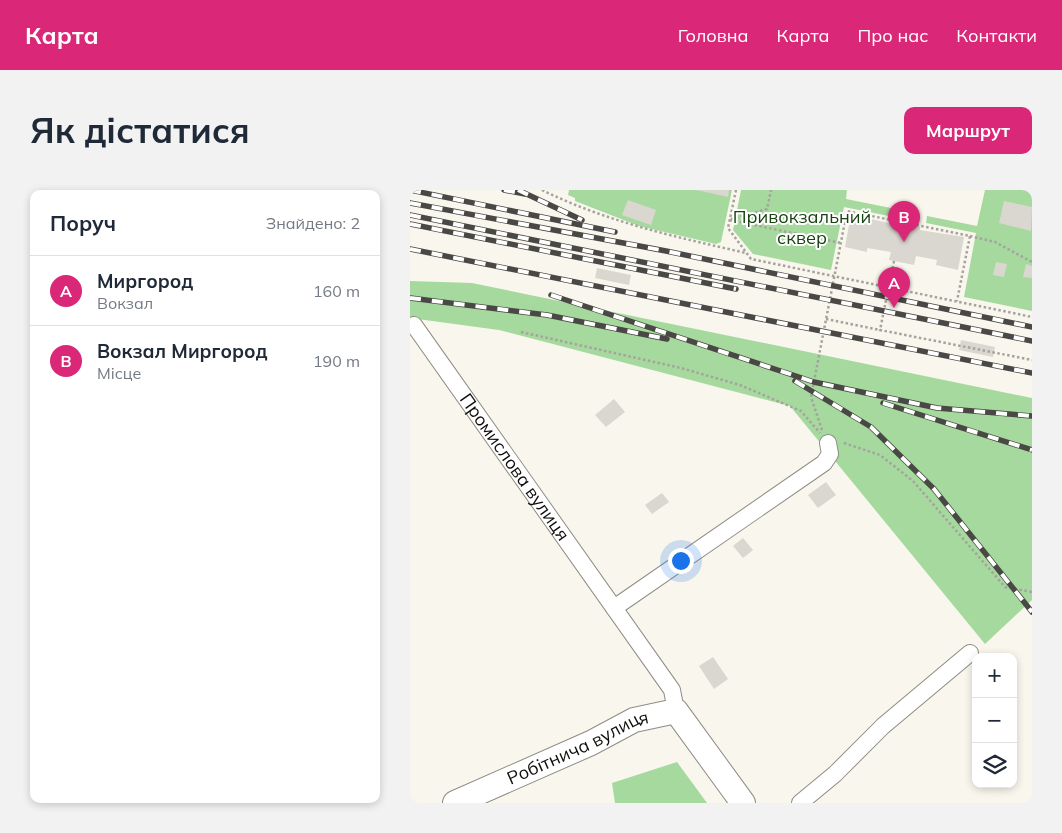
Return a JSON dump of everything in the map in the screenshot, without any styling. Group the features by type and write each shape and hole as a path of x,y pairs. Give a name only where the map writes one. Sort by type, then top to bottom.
{"street":[{"name":"Промислова вулиця","path":"414,325 672,690 676,711 743,803"},
{"path":"614,608 824,464 830,454 828,443"},
{"path":"800,803 835,774 883,726 970,653"},
{"name":"Робітнича вулиця","path":"455,803 591,744 634,720 676,711"}],"path":[{"path":"542,190 611,219 650,231 747,254"},
{"path":"736,190 728,228 752,259 1032,316"},
{"path":"730,220 767,209 771,190"},
{"path":"828,443 816,415 811,397 847,211 995,242 1032,262"},
{"path":"909,224 912,212"},
{"path":"730,220 841,244"},
{"path":"957,301 970,236"},
{"path":"880,330 894,261"},
{"path":"826,319 1032,360"},
{"path":"521,332 681,368 740,385 801,411 828,443 847,443 880,455 913,481 1005,587 1032,592"}],"green space":[{"path":"569,190 732,190 721,242 716,244 639,226 575,201 575,198 568,195"},
{"name":"Привокзальний сквер","path":"741,190 847,190 846,199 896,209 894,217 844,207 831,270 753,254 733,230"},
{"path":"985,190 1032,190 1032,311 964,297 976,233 926,223 927,216 977,226"},
{"path":"410,281 472,283 1032,398 1032,600 985,644 790,406 499,330 410,318"},
{"path":"677,762 707,803 615,803 612,783"}],"building":[{"path":"696,190 729,190 728,197"},
{"path":"628,200 656,210 651,225 622,215"},
{"path":"1004,201 1032,207 1031,231 999,223"},
{"path":"851,214 896,225 897,223 920,227 920,230 964,237 958,270 936,265 937,260 916,256 914,265 889,260 891,252 867,248 867,252 845,247"},
{"path":"996,262 1007,264 1004,277 993,275"},
{"path":"1026,264 1032,266 1032,278 1023,277"},
{"path":"597,268 631,275 629,285 595,278"},
{"path":"961,340 995,347 993,357 959,350"},
{"path":"614,399 625,412 606,427 595,415"},
{"path":"826,482 836,495 818,508 808,495"},
{"path":"662,493 669,502 652,514 645,505"},
{"path":"743,538 753,550 743,558 733,546"},
{"path":"713,657 728,679 714,689 699,666"}],"railway":[{"path":"410,190 615,232"},
{"path":"504,190 525,194"},
{"path":"518,190 582,220"},
{"path":"410,203 666,251 1032,327"},
{"path":"410,215 1032,341"},
{"path":"410,224 736,289"},
{"path":"410,249 1032,373"},
{"path":"551,295 814,382 937,408 1032,416"},
{"path":"410,298 547,315 667,339"},
{"path":"795,381 871,427 934,489 1032,612"},
{"path":"883,403 1032,450"}],"place":[{"name":"Вокзал Миргород","path":"904,242"},
{"name":"Миргород","path":"894,308"}]}
